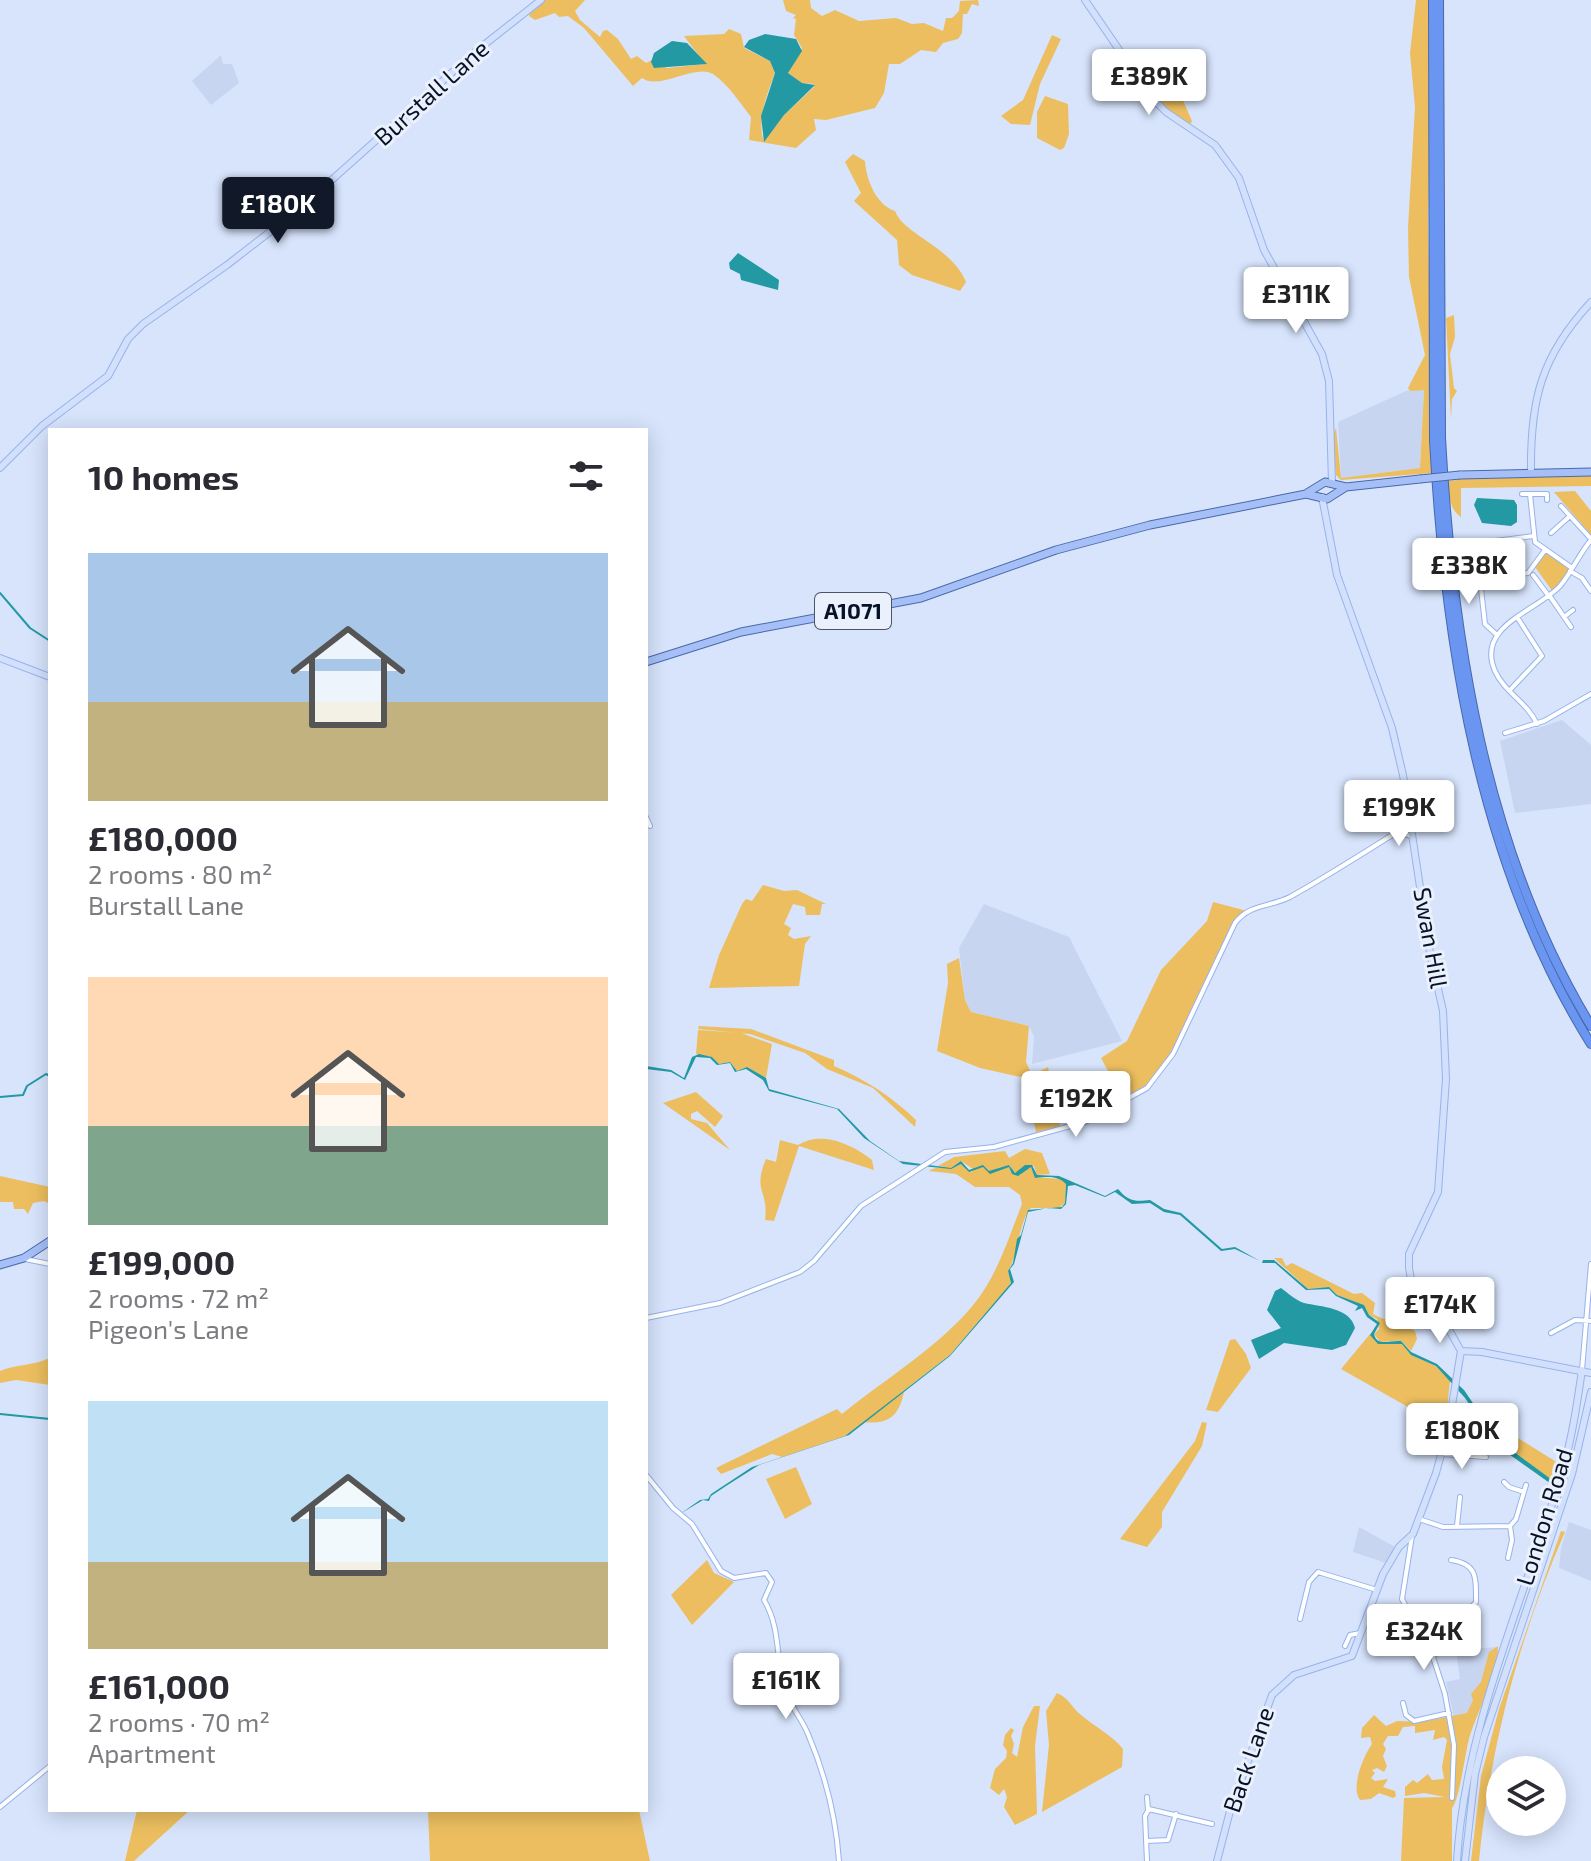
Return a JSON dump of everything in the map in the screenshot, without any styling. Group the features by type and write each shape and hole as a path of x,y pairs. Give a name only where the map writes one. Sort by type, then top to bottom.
{"highway":[{"path":"1433,0 1434,440 1438,513 1454,637 1472,735 1511,877 1535,936 1591,1044"},
{"path":"1439,0 1441,438 1445,509 1461,634 1480,737 1519,878 1540,928 1591,1026"}],"main road":[{"name":"A1071","path":"648,661 741,632 930,596 1056,550 1150,525 1346,487 1460,475 1591,472"},
{"name":"A1071","path":"1333,484 1346,487"},
{"path":"1324,492 1333,484"},
{"path":"0,1265 24,1258 48,1242"}],"street":[{"name":"Burstall Lane","path":"0,468 42,426 108,376 126,341 143,324 281,224 475,52 541,0"},
{"path":"1085,0 1152,98 1166,112 1215,145 1239,178 1264,250 1322,354 1329,381 1329,468 1333,484"},
{"path":"1531,473 1535,400 1543,371 1562,335 1591,302"},
{"name":"Swan Hill","path":"1329,468 1324,492 1328,534 1337,575 1392,728 1447,1043 1438,1192 1409,1254 1409,1268 1412,1285 1443,1319 1461,1351"},
{"path":"1522,494 1547,494 1547,500"},
{"path":"1530,494 1536,544 1582,578 1591,591"},
{"path":"1537,724 1530,710 1510,690 1493,666 1492,652 1497,635 1561,585 1591,540 1561,506"},
{"path":"1551,533 1570,516"},
{"path":"1480,543 1533,536"},
{"path":"1480,580 1528,573 1545,550"},
{"path":"1477,554 1485,624 1497,635"},
{"path":"1533,575 1571,627"},
{"path":"1564,617 1573,610"},
{"path":"1510,690 1542,656 1517,617"},
{"path":"0,658 48,676"},
{"path":"1505,733 1537,724 1591,694"},
{"path":"648,1318 720,1303 800,1272 814,1261 861,1206 945,1152 1005,1144 1085,1122 1147,1088 1173,1054 1235,923 1242,915 1252,908 1291,896 1397,832 1410,820"},
{"path":"648,822 650,826"},
{"path":"1397,832 1412,836"},
{"path":"24,1258 48,1264"},
{"name":"London Road","path":"1457,1861 1463,1795 1473,1745 1556,1491 1573,1424 1588,1321 1591,1264"},
{"path":"1551,1333 1575,1320 1588,1321"},
{"path":"1558,1330 1561,1337"},
{"path":"1452,1798 1454,1745 1449,1713 1433,1656 1402,1599 1413,1534 1442,1454 1461,1351 1591,1372"},
{"name":"London Road","path":"1465,1861 1471,1797 1484,1737 1569,1484 1591,1392"},
{"path":"1442,1454 1486,1457"},
{"path":"648,1477 692,1524 721,1571 734,1578 766,1573 772,1582 764,1600 773,1615 777,1632 783,1687 807,1731 819,1764 837,1832 839,1861"},
{"path":"1504,1482 1509,1487 1525,1488 1516,1519 1510,1526 1512,1540 1508,1558"},
{"path":"1457,1526 1460,1497"},
{"path":"1419,1519 1443,1527 1510,1526"},
{"name":"Back Lane","path":"1217,1861 1230,1811 1272,1695 1294,1675 1349,1658 1397,1551 1413,1534"},
{"path":"1397,1551 1407,1556"},
{"path":"1433,1656 1446,1645 1452,1630 1476,1602 1472,1568 1468,1563 1458,1564 1451,1560"},
{"path":"1299,1616 1309,1582 1318,1572 1377,1590"},
{"path":"1345,1646 1350,1635 1360,1633"},
{"path":"1403,1703 1406,1715 1414,1721 1449,1713"},
{"path":"0,1807 48,1768"},
{"path":"1147,1797 1147,1861"},
{"path":"1148,1810 1154,1808 1212,1824"},
{"path":"1146,1841 1169,1839 1176,1814"}],"shaded area":[{"path":"541,0 585,0 575,11 580,20 600,37 607,30 618,39 631,59 637,56 646,63 652,60 667,68 706,64 684,36 724,34 729,29 741,34 744,48 770,61 775,73 762,116 764,141 784,115 814,87 814,84 802,83 788,73 802,48 794,35 796,19 793,18 796,15 786,11 783,0 810,0 811,8 822,16 835,10 859,21 896,18 912,24 924,23 943,31 946,18 952,18 959,11 960,1 978,0 979,6 972,4 967,14 963,14 962,33 958,39 943,43 936,52 921,50 900,64 889,64 884,93 875,108 826,120 814,119 816,130 796,148 749,140 751,117 729,88 713,74 697,72 658,81 642,78 633,86 584,28 568,16 559,17 555,13 535,20 529,16 532,7"},
{"path":"1416,0 1431,0 1428,226 1433,473 1341,480 1336,475 1332,438 1336,428 1341,478 1420,468 1424,390 1410,391 1408,388 1425,355 1409,277 1408,228 1415,107 1410,53"},
{"path":"765,34 796,39 802,51 788,73 802,83 815,85 784,115 764,142 761,116 775,73 770,61 744,47 749,40"},
{"path":"1052,35 1061,39 1040,84 1030,125 1011,124 1001,116 1023,100"},
{"path":"672,41 687,43 707,64 654,68 651,62 654,53"},
{"path":"221,55 223,64 232,64 239,83 211,105 192,81"},
{"path":"1167,87 1182,98 1192,121 1190,125 1168,109 1155,94"},
{"path":"1045,96 1068,104 1069,134 1064,148 1060,150 1037,138 1037,112"},
{"path":"853,154 865,161 867,176 882,203 895,211 908,227 950,259 959,270 966,282 960,291 912,275 899,265 897,240 854,201 861,193 845,162"},
{"path":"738,253 779,280 778,290 741,280 740,274 730,269 729,263"},
{"path":"1454,315 1455,337 1450,354 1457,391 1452,399 1451,419 1446,318"},
{"path":"1424,389 1420,468 1341,478 1338,422 1406,391"},
{"path":"1591,472 1591,486 1461,488 1461,517 1454,510 1449,496 1448,481 1458,480 1460,475"},
{"path":"1575,491 1591,511 1591,535 1554,492"},
{"path":"1477,498 1514,500 1517,522 1511,526 1482,523 1474,505"},
{"path":"1545,550 1572,568 1553,592 1535,567"},
{"path":"1562,720 1591,745 1591,804 1515,813 1500,741"},
{"path":"763,885 784,891 797,890 826,904 822,904 820,915 806,915 805,907 793,904 784,924 791,928 788,935 794,939 811,936 805,944 799,986 709,988 719,955 742,904 746,899 752,901"},
{"path":"1213,902 1247,911 1238,919 1173,1054 1155,1081 1124,1101 1101,1058 1127,1041 1161,970 1207,921"},
{"path":"984,904 1069,937 1122,1041 1032,1064 1034,1037 1029,1026 971,1012 965,1000 959,948"},
{"path":"959,958 965,1000 971,1012 1029,1026 1026,1062 1032,1075 1048,1067 1060,1126 1036,1132 1025,1078 980,1068 937,1051 948,983 947,964"},
{"path":"699,1026 751,1029 834,1060 834,1066 867,1083 897,1103 916,1120 915,1127 873,1088 827,1069 805,1053 750,1034 698,1029"},
{"path":"698,1030 741,1033 772,1044 766,1078 747,1067 737,1071 730,1062 719,1064 712,1057 696,1054"},
{"path":"699,1054 712,1057 719,1064 730,1062 737,1071 747,1067 766,1078 769,1089 839,1109 870,1141 899,1161 951,1168 961,1161 969,1170 983,1165 989,1171 1009,1165 1015,1173 1025,1165 1032,1165 1037,1175 1059,1176 1105,1196 1118,1189 1132,1200 1150,1200 1164,1209 1181,1213 1222,1249 1235,1247 1260,1261 1235,1249 1221,1251 1180,1215 1164,1212 1150,1203 1132,1204 1115,1192 1105,1197 1075,1185 1068,1186 1066,1204 1061,1209 1049,1208 1062,1207 1065,1203 1066,1184 1055,1178 1035,1178 1031,1167 1018,1176 1012,1174 1009,1167 990,1174 983,1167 969,1172 961,1164 951,1169 903,1164 864,1138 837,1109 769,1091 763,1080 746,1069 735,1072 730,1063 717,1065 710,1058 696,1057 685,1080 671,1072 648,1069 648,1066 671,1070 684,1078 692,1057"},
{"path":"696,1092 723,1116 715,1127 697,1111 691,1114 691,1119 707,1123 730,1150 663,1103"},
{"path":"817,1139 837,1141 872,1160 874,1170 799,1146 774,1221 765,1220 760,1178 766,1159 776,1162 780,1140 798,1145"},
{"path":"1025,1149 1042,1153 1050,1174 1037,1175 1034,1166 1024,1166 1018,1173 1013,1172 1010,1165 990,1171 1009,1167 1012,1174 1020,1175 1031,1167 1035,1177 1061,1179 1066,1183 1065,1203 1059,1208 1031,1208 1023,1222 1008,1271 1011,1282 1008,1287 950,1355 898,1395 904,1392 899,1407 891,1417 880,1422 864,1422 845,1436 782,1457 772,1454 721,1474 716,1468 837,1409 842,1414 945,1334 974,1304 996,1269 1022,1204 1020,1195 1009,1187 975,1187 956,1174 929,1171 947,1167 938,1166 954,1157 1005,1151 1009,1158","holes":["961,1161 973,1169 972,1172 961,1164 952,1167"]},
{"path":"0,1176 48,1187 48,1203 33,1203 28,1214 24,1209 14,1209 13,1202 0,1202"},
{"path":"1046,1208 1028,1212 1010,1269 1014,1282 950,1356 849,1435 759,1465 711,1496 709,1501 703,1500 680,1514 700,1500 708,1499 711,1494 752,1467 845,1436 950,1355 1011,1283 1008,1271 1028,1210"},
{"path":"1274,1258 1282,1258 1286,1266 1292,1263 1354,1294 1362,1293 1375,1303 1373,1314 1415,1331 1417,1339 1411,1351 1401,1341 1380,1342 1374,1334 1379,1329 1377,1319 1369,1315 1364,1305 1337,1295 1329,1287 1308,1289"},
{"path":"1263,1260 1274,1260 1308,1289 1329,1287 1337,1295 1364,1305 1369,1315 1380,1323 1374,1334 1378,1340 1401,1341 1411,1352 1437,1364 1464,1390 1498,1440 1563,1488 1561,1491 1499,1447 1465,1398 1436,1366 1411,1355 1402,1344 1378,1344 1370,1335 1377,1324 1367,1317 1362,1308 1355,1311 1358,1306 1336,1296 1329,1289 1306,1290 1275,1263 1262,1263"},
{"path":"1281,1288 1301,1302 1334,1309 1347,1316 1355,1328 1346,1345 1332,1350 1284,1343 1259,1359 1251,1340 1281,1328 1267,1310 1275,1291"},
{"path":"1411,1293 1430,1310 1420,1323 1411,1321 1396,1310"},
{"path":"1370,1334 1379,1344 1403,1344 1411,1355 1436,1366 1450,1381 1445,1428 1341,1369"},
{"path":"1235,1339 1251,1368 1218,1412 1206,1410 1230,1340"},
{"path":"48,1359 48,1385 16,1380 0,1383 0,1371"},
{"path":"1202,1422 1207,1423 1202,1446 1162,1512 1162,1527 1147,1547 1120,1539 1195,1441"},
{"path":"1494,1423 1558,1463 1553,1481 1498,1440 1501,1436"},
{"path":"796,1467 812,1504 785,1519 766,1479"},
{"path":"1569,1522 1591,1530 1591,1581 1559,1568"},
{"path":"1359,1527 1397,1548 1386,1563 1353,1552"},
{"path":"1561,1531 1565,1532 1520,1652 1495,1756 1486,1756 1499,1709"},
{"path":"707,1560 714,1573 734,1582 692,1625 671,1595"},
{"path":"1498,1646 1491,1683 1468,1743 1452,1808 1452,1861 1401,1861 1404,1798 1445,1797 1424,1793 1405,1796 1405,1787 1413,1780 1417,1783 1428,1774 1432,1780 1444,1779 1442,1767 1447,1740 1444,1737 1433,1740 1435,1730 1415,1733 1415,1726 1403,1727 1398,1736 1388,1736 1383,1744 1387,1766 1384,1772 1377,1768 1372,1770 1375,1773 1371,1778 1375,1781 1388,1779 1383,1787 1395,1791 1396,1796 1393,1798 1379,1793 1371,1799 1360,1800 1357,1779 1372,1744 1370,1737 1361,1738 1362,1728 1374,1715 1386,1726 1397,1721 1421,1722 1467,1713 1473,1700 1471,1694 1481,1682 1489,1652"},
{"path":"1497,1647 1474,1710 1455,1722 1446,1682 1460,1679 1456,1650"},
{"path":"1057,1693 1123,1749 1122,1767 1042,1812 1049,1745 1046,1711"},
{"path":"1034,1706 1040,1706 1035,1746 1037,1814 1015,1825 1004,1807 1007,1797 1004,1789 999,1795 990,1788 995,1769 1006,1758 1007,1751 1003,1745 1005,1735 1011,1728 1014,1730 1011,1736 1014,1744 1012,1753 1017,1757 1023,1727"},
{"path":"1486,1757 1486,1807 1479,1861 1471,1861"},
{"path":"137,1812 188,1812 134,1861 125,1861"},
{"path":"428,1812 639,1812 650,1861 430,1861"}],"waterway":[{"path":"0,593 30,628 48,640"},
{"path":"0,1097 23,1095 27,1086 48,1075"},
{"path":"0,1414 48,1419"}]}
